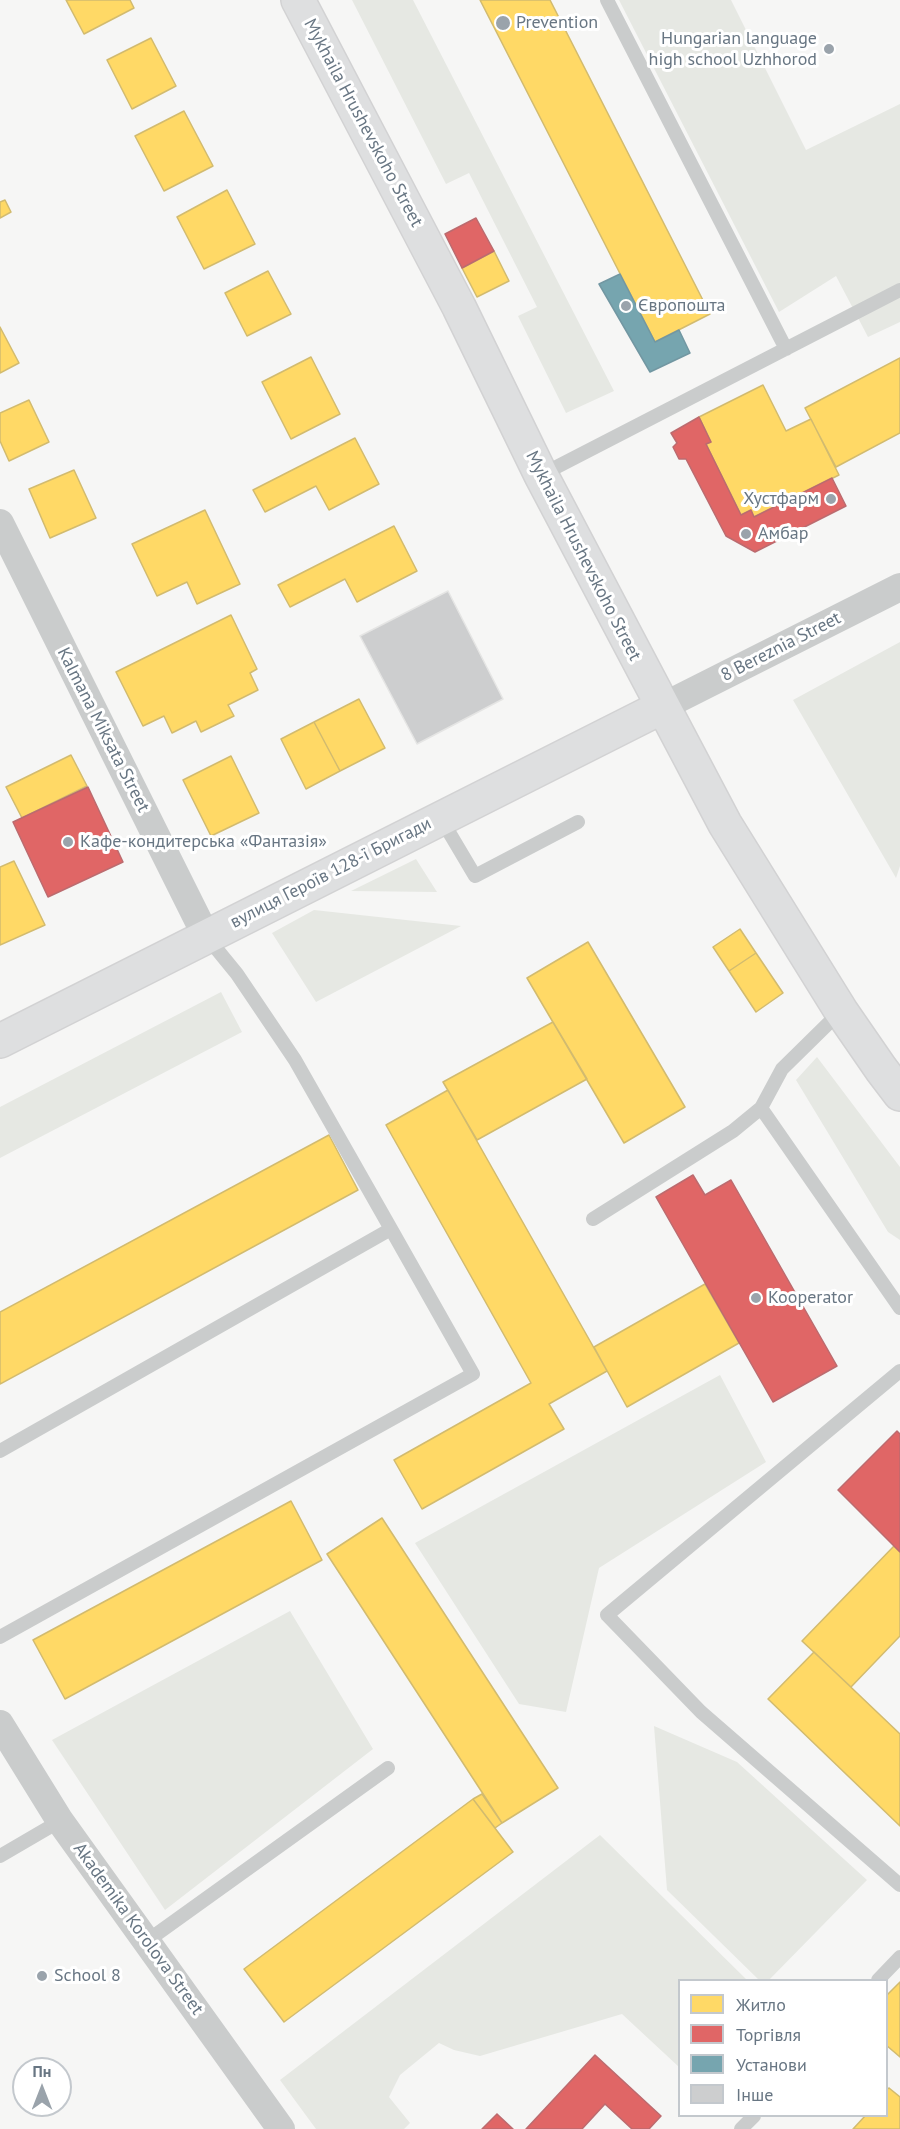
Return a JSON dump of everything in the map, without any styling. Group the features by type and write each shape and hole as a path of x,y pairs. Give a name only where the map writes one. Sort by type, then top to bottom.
{"street":[{"name":"Mykhaila Hrushevskoho Street","path":"298,0 459,307 541,475 725,824 841,1011 900,1094"},
{"name":"Kalmana Miksata Street","path":"0,524 206,936"},
{"name":"8 Bereznia Street","path":"662,707 900,587"},
{"name":"вулиця Героїв 128-ї Бригади","path":"0,1041 662,707"},
{"name":"Akademika Korolova Street","path":"0,1724 60,1821 281,2129"}],"lane":[{"path":"607,0 786,349"},
{"path":"541,475 900,290"},
{"path":"440,817 475,876 578,822"},
{"path":"0,1637 344,1448 473,1374 295,1060 237,974 206,936"},
{"path":"592,1219 733,1131 761,1108 782,1069 841,1011"},
{"path":"761,1108 900,1308"},
{"path":"0,1450 391,1228"},
{"path":"900,1371 607,1615 701,1712 900,1885"},
{"path":"147,1941 388,1768"},
{"path":"0,1856 60,1821"},
{"path":"879,1979 900,1957"},
{"path":"741,2129 752,2117"}],"shaded area":[{"path":"352,0 413,0 614,391 566,413 518,316 537,307 469,173 446,184"},
{"path":"619,0 731,0 806,150 900,104 900,322 868,337 836,276 779,312"},
{"path":"900,642 900,866 896,878 793,700"},
{"path":"416,859 437,892 351,891"},
{"path":"314,910 461,926 316,1002 272,933"},
{"path":"221,992 242,1032 0,1158 0,1107"},
{"path":"817,1057 900,1167 900,1240 888,1232 796,1080"},
{"path":"720,1375 766,1462 599,1568 566,1712 519,1704 415,1543"},
{"path":"290,1611 373,1749 165,1910 52,1740"},
{"path":"654,1726 737,1762 867,1880 770,1979 758,1979 667,1890"},
{"path":"600,1835 746,1979 678,1979 678,2066 622,2014 480,2056 454,2050 439,2043 400,2075 389,2097 410,2123 404,2129 316,2129 280,2080"}],"building: Житло":[{"path":"66,0 130,0 134,8 84,34"},
{"path":"480,0 550,0 710,314 655,342"},
{"path":"151,38 176,86 132,109 107,60"},
{"path":"184,111 213,166 164,191 135,136"},
{"path":"227,190 255,244 204,269 177,217"},
{"path":"5,200 11,212 0,218 0,202"},
{"path":"494,251 509,281 477,297 462,268"},
{"path":"268,271 291,314 247,336 225,293"},
{"path":"0,327 19,363 0,373"},
{"path":"311,357 340,414 291,439 262,382"},
{"path":"900,358 900,433 836,467 805,408"},
{"path":"763,385 786,431 811,419 839,475 754,517 751,510 741,515 706,444 711,442 699,417"},
{"path":"29,400 49,442 9,461 0,441 0,413"},
{"path":"355,438 379,484 329,510 316,486 265,512 253,490"},
{"path":"74,470 96,518 50,538 29,489"},
{"path":"205,510 240,584 197,604 187,582 157,596 132,544"},
{"path":"394,526 417,571 357,602 345,579 290,607 278,585"},
{"path":"231,615 257,669 250,673 258,690 228,705 234,716 201,732 196,721 172,733 164,716 143,726 116,672"},
{"path":"359,699 385,748 340,771 314,722"},
{"path":"314,722 340,771 306,789 281,739"},
{"path":"71,755 87,786 22,818 6,787"},
{"path":"231,756 259,813 211,836 183,780"},
{"path":"14,861 45,925 0,945 0,867"},
{"path":"740,929 756,953 729,971 713,947"},
{"path":"588,942 685,1107 624,1143 527,978"},
{"path":"756,953 783,993 756,1012 729,971"},
{"path":"553,1022 587,1079 477,1140 443,1082"},
{"path":"448,1090 607,1371 549,1404 564,1429 422,1509 394,1460 531,1383 386,1125"},
{"path":"329,1135 358,1190 0,1384 0,1312"},
{"path":"705,1284 739,1343 627,1407 594,1347"},
{"path":"291,1501 322,1560 65,1699 33,1640"},
{"path":"382,1518 558,1788 502,1823 327,1554"},
{"path":"894,1546 900,1552 900,1636 851,1687 802,1641"},
{"path":"814,1652 900,1734 900,1826 768,1699"},
{"path":"482,1794 502,1823 495,1828 473,1799"},
{"path":"473,1799 513,1852 284,2022 244,1969"},
{"path":"900,1982 900,2057 888,2047 888,1994"},
{"path":"888,2089 900,2097 900,2129 853,2129 864,2117 888,2117"}],"building: Торгівля":[{"path":"476,218 494,251 462,268 445,234"},
{"path":"699,417 711,442 706,444 741,515 751,510 754,517 832,478 846,506 755,552 726,536 686,459 679,459 673,447 677,443 671,433"},
{"name":"Кафе-кондитерська «Фантазія»","path":"88,787 123,862 48,897 13,822"},
{"name":"Kooperator","path":"693,1175 705,1195 731,1180 837,1366 773,1402 656,1197"},
{"path":"897,1431 900,1434 900,1552 838,1490"},
{"path":"595,2055 661,2116 649,2129 632,2129 605,2104 582,2129 526,2129"},
{"path":"497,2114 513,2129 482,2129"}],"building: Установи":[{"path":"620,274 655,342 679,330 690,353 650,372 599,284"}],"building: Інше":[{"path":"448,591 503,699 417,744 360,636"}],"place":[{"name":"Prevention","path":"503,23"},
{"name":"Hungarian language high school Uzhhorod","path":"829,49"},
{"name":"Європошта","path":"626,306"},
{"name":"Хустфарм","path":"831,499"},
{"name":"Амбар","path":"746,534"},
{"name":"Кафе-кондитерська «Фантазія»","path":"68,842"},
{"name":"Kooperator","path":"756,1298"},
{"name":"School 8","path":"42,1976"}]}
